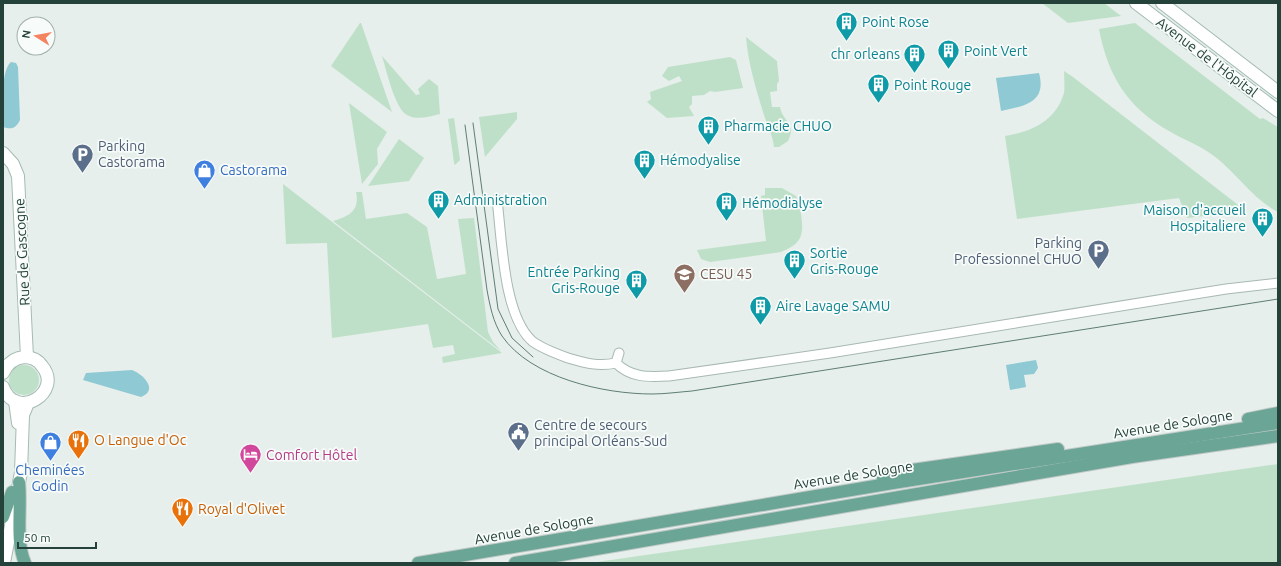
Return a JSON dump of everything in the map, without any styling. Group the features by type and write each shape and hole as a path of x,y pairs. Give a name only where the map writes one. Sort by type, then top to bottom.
{"main road":[{"path":"817,496 912,470 1256,418 1278,413"},
{"name":"Avenue de Sologne","path":"434,560 817,496 1278,422"},
{"path":"515,563 942,488 1132,457 1278,436"},
{"path":"1190,449 1278,442"},
{"path":"3,517 16,487"},
{"path":"16,487 21,500 21,554 25,563"},
{"path":"508,563 542,558"},
{"path":"411,563 434,560"},
{"path":"418,563 434,560"}],"street":[{"name":"Avenue de l'Hôpital","path":"1136,3 1278,111"},
{"name":"Avenue de l'Hôpital","path":"1162,3 1278,92"},
{"name":"Rue de Gascogne","path":"3,152 13,164 18,176 27,357"},
{"path":"497,200 510,299 517,321 532,341 561,356 587,364 604,366 616,363"},
{"path":"616,363 624,371 631,374 669,376 830,353 1226,289 1278,283"},
{"path":"616,363 619,353"},
{"path":"3,373 9,363 15,359 27,357 40,362 44,368 48,380 44,392 40,397 28,403 15,401 8,395 3,387"},
{"path":"4,563 16,487 18,416 15,401"},
{"path":"3,542 23,453 23,415 28,403"}],"green space":[{"path":"1042,3 1104,3 1121,16 1068,23"},
{"path":"361,23 392,112 331,66"},
{"path":"1135,23 1260,119 1263,118 1278,127 1278,212 1269,207 1252,193 1214,156 1154,122 1131,101 1114,76 1103,46 1099,29"},
{"path":"746,37 777,61 779,81 777,84 777,91 770,92 772,107 780,107 791,130 788,141 779,147 774,147 755,86 750,66"},
{"path":"382,56 416,95 420,94 418,89 429,79 438,86 440,114 424,118 415,118 407,115 403,111 395,97"},
{"path":"730,57 736,60 743,88 715,92 710,91 704,95 692,96 692,104 689,107 694,116 667,118 647,102 651,99 650,92 682,81 679,76 669,81 662,76 668,67"},
{"path":"1064,71 1246,211 1187,218 1179,198 1017,219 1005,136 1024,132 1041,124 1049,118 1060,103 1064,93"},
{"path":"349,103 387,132 377,149 378,164 362,184"},
{"path":"517,112 517,119 485,157 479,117"},
{"path":"454,118 460,160 455,165 448,119"},
{"path":"399,139 424,158 409,181 368,186"},
{"path":"283,184 502,353 443,363 442,357 455,354 453,345 433,348 428,324 332,338 327,243 286,244"},
{"path":"765,188 782,188 796,196 799,203 802,221 802,233 797,242 793,246 781,252 710,262 701,259 697,250 766,241 761,196 765,195"},
{"path":"356,192 362,192 366,219 407,213 427,227 437,279 466,274 458,219 474,218 488,332 493,342 501,351 333,221 352,212 356,204"},
{"path":"24,365 35,369 39,380 35,391 24,395 13,391 9,380 13,369"},
{"path":"1278,464 1278,563 590,563"}],"water":[{"path":"11,62 16,63 18,67 20,120 15,127 9,128 3,127 3,92 5,74 7,67"},
{"path":"1039,73 1041,83 1040,91 1037,97 1025,105 1001,111 996,78"},
{"path":"1036,360 1038,368 1034,374 1024,375 1026,387 1010,390 1006,365"},
{"path":"132,370 141,375 149,386 149,390 141,397 83,380 86,373"}],"tram line":[{"path":"473,123 498,309 512,338 533,357"},
{"path":"465,125 487,290 496,325 502,336 515,351 531,363 550,373 591,387 612,391 657,394 692,391 1278,299"}],"place":[{"name":"Point Rose","path":"846,42"},
{"name":"Point Vert","path":"948,70"},
{"name":"chr orleans","path":"915,74"},
{"name":"Point Rouge","path":"878,104"},
{"name":"Pharmacie CHUO","path":"708,146"},
{"name":"Parking Castorama","path":"83,174"},
{"name":"Hémodyalise","path":"644,180"},
{"name":"Castorama","path":"204,190"},
{"name":"Administration","path":"438,220"},
{"name":"Hémodialyse","path":"727,222"},
{"name":"Maison d'accueil Hospitaliere","path":"1262,238"},
{"name":"Parking Professionnel CHUO","path":"1098,270"},
{"name":"Sortie Gris-Rouge","path":"795,280"},
{"name":"CESU 45","path":"684,294"},
{"name":"Entrée Parking Gris-Rouge","path":"636,300"},
{"name":"Aire Lavage SAMU","path":"760,326"},
{"name":"Centre de secours principal Orléans-Sud","path":"519,452"},
{"name":"O Langue d'Oc","path":"78,460"},
{"name":"Cheminées Godin","path":"50,462"},
{"name":"Comfort Hôtel","path":"250,474"},
{"name":"Royal d'Olivet","path":"183,528"}]}
